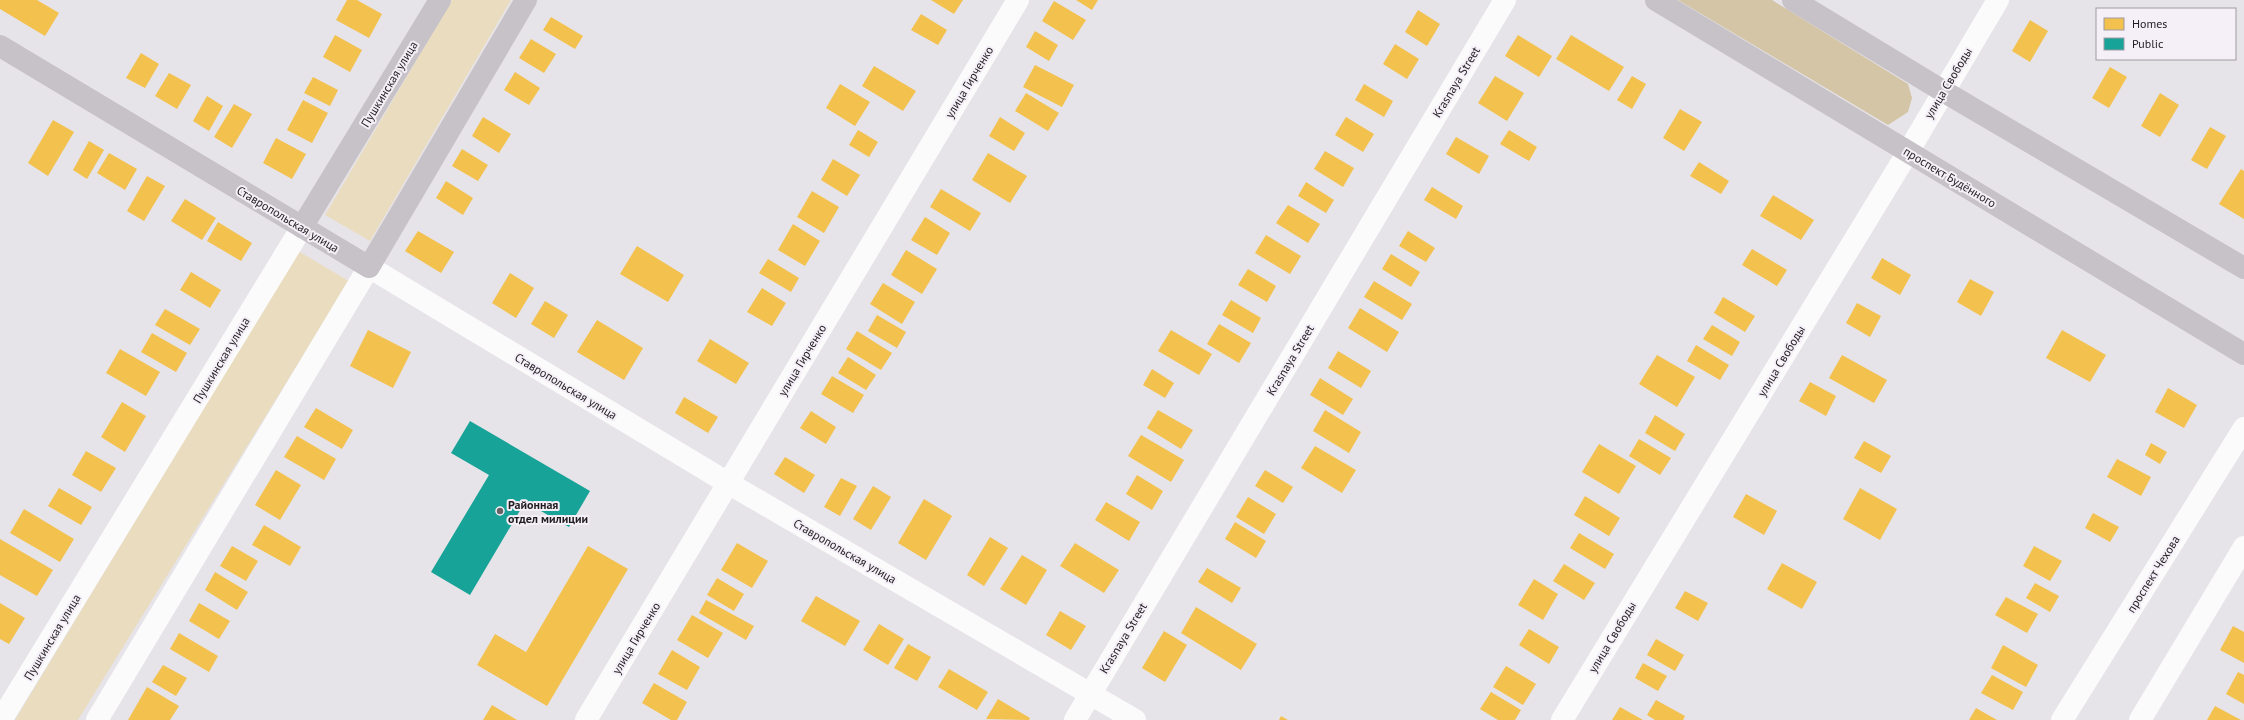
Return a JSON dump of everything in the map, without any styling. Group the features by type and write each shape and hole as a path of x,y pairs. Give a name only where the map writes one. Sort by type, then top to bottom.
{"main road":[{"name":"Пушкинская улица","path":"302,228 440,0"},
{"path":"369,267 526,0"},
{"name":"проспект Будённого","path":"1656,0 2244,354"},
{"path":"1793,0 1943,91 2244,268"},
{"name":"Ставропольская улица","path":"0,46 369,267"}],"street":[{"name":"улица Гирченко","path":"586,720 1018,0"},
{"name":"Krasnaya Street","path":"1075,720 1505,0"},
{"name":"улица Свободы","path":"1562,720 1908,152 1998,0"},
{"name":"Пушкинская улица","path":"1,720 302,228"},
{"name":"Ставропольская улица","path":"369,267 728,483 1135,720"},
{"path":"97,720 369,267"},
{"name":"проспект Чехова","path":"2062,720 2244,428"},
{"path":"2140,720 2244,547"}],"shaded area":[{"path":"452,0 511,0 370,241 325,215"},
{"path":"1678,0 1772,0 1908,84 1912,98 1908,112 1888,125"},
{"path":"298,251 349,281 78,720 15,720"}],"building: Homes":[{"path":"0,0 37,0 59,13 45,36 0,9"},
{"path":"347,0 357,0 382,14 369,38 336,20"},
{"path":"931,0 963,0 954,14"},
{"path":"1076,0 1098,0 1092,10"},
{"path":"1054,1 1086,20 1073,40 1042,21"},
{"path":"1418,10 1440,24 1427,46 1405,32"},
{"path":"921,14 947,30 938,45 911,30"},
{"path":"551,17 583,36 575,49 543,30"},
{"path":"2030,20 2048,31 2030,62 2012,51"},
{"path":"1035,31 1058,45 1049,61 1026,47"},
{"path":"335,35 362,50 350,72 323,57"},
{"path":"1518,35 1552,56 1539,77 1505,56"},
{"path":"1571,35 1624,67 1609,91 1556,59"},
{"path":"531,39 556,54 544,73 519,58"},
{"path":"1395,44 1419,59 1407,79 1383,64"},
{"path":"141,53 159,64 145,88 126,78"},
{"path":"1035,65 1074,85 1062,107 1023,87"},
{"path":"874,66 916,91 903,111 862,86"},
{"path":"2110,67 2127,77 2109,108 2092,98"},
{"path":"515,72 540,88 529,105 504,90"},
{"path":"169,73 191,85 177,109 155,96"},
{"path":"1495,76 1524,93 1507,121 1478,103"},
{"path":"1632,76 1646,84 1632,109 1617,100"},
{"path":"313,77 338,90 330,106 304,93"},
{"path":"840,84 870,102 855,126 826,108"},
{"path":"1364,84 1393,101 1384,117 1355,100"},
{"path":"1026,93 1059,113 1048,131 1015,111"},
{"path":"2160,93 2179,105 2160,137 2141,126"},
{"path":"207,96 223,106 209,131 193,121"},
{"path":"303,100 328,113 312,143 287,130"},
{"path":"234,104 252,114 232,148 214,137"},
{"path":"1680,109 1702,122 1684,151 1663,138"},
{"path":"483,117 511,134 499,153 472,136"},
{"path":"1000,117 1025,133 1014,151 989,136"},
{"path":"1346,117 1374,134 1363,152 1335,135"},
{"path":"53,120 74,132 48,176 28,163"},
{"path":"2210,127 2226,136 2207,169 2191,160"},
{"path":"858,130 878,142 869,157 849,145"},
{"path":"1509,130 1537,147 1529,161 1500,144"},
{"path":"1456,137 1489,156 1479,174 1446,154"},
{"path":"276,138 306,154 292,179 263,163"},
{"path":"89,141 104,150 87,179 73,170"},
{"path":"462,149 488,165 478,181 452,166"},
{"path":"1325,151 1354,168 1343,187 1314,169"},
{"path":"109,153 137,169 125,190 97,173"},
{"path":"988,153 1027,176 1010,203 972,180"},
{"path":"833,159 860,175 847,196 821,180"},
{"path":"1699,162 1729,181 1721,194 1690,176"},
{"path":"2241,169 2244,171 2244,219 2219,204"},
{"path":"147,176 165,186 144,221 127,211"},
{"path":"446,181 473,198 463,215 436,198"},
{"path":"1306,182 1334,200 1326,213 1298,196"},
{"path":"1432,187 1463,206 1456,219 1424,200"},
{"path":"941,189 981,213 970,231 930,207"},
{"path":"812,191 839,207 824,233 797,217"},
{"path":"1773,195 1814,220 1801,240 1760,216"},
{"path":"185,199 216,218 202,240 171,221"},
{"path":"1288,205 1320,224 1308,243 1276,223"},
{"path":"925,217 950,233 937,255 911,240"},
{"path":"218,222 252,243 241,261 207,241"},
{"path":"793,224 820,241 805,266 778,250"},
{"path":"418,231 454,252 441,273 405,251"},
{"path":"1408,231 1435,248 1426,262 1399,246"},
{"path":"1266,235 1301,256 1290,274 1255,253"},
{"path":"637,246 684,275 668,302 620,274"},
{"path":"1752,249 1787,270 1777,286 1742,265"},
{"path":"906,250 937,269 922,294 891,275"},
{"path":"1391,254 1420,272 1411,287 1382,269"},
{"path":"1882,258 1911,275 1900,295 1871,278"},
{"path":"768,259 799,278 791,292 759,273"},
{"path":"1248,269 1276,286 1267,302 1238,285"},
{"path":"191,272 221,290 210,308 180,290"},
{"path":"510,273 534,288 516,318 492,303"},
{"path":"1970,279 1994,292 1981,316 1957,302"},
{"path":"1374,281 1412,304 1402,320 1364,297"},
{"path":"883,283 915,302 902,324 870,304"},
{"path":"762,288 786,303 772,326 747,312"},
{"path":"1723,297 1755,316 1745,332 1714,313"},
{"path":"1231,300 1261,318 1253,333 1222,315"},
{"path":"545,301 568,315 554,338 531,324"},
{"path":"1857,303 1881,316 1870,337 1846,323"},
{"path":"1360,308 1399,332 1387,352 1348,328"},
{"path":"165,309 200,329 190,345 155,325"},
{"path":"877,315 906,332 897,348 868,331"},
{"path":"597,320 643,348 624,380 577,352"},
{"path":"1219,324 1251,343 1239,363 1207,344"},
{"path":"1712,325 1740,342 1732,356 1703,339"},
{"path":"368,330 411,352 393,388 350,366"},
{"path":"1171,330 1212,354 1199,375 1158,351"},
{"path":"2062,330 2106,355 2090,382 2046,358"},
{"path":"857,331 892,353 881,370 846,349"},
{"path":"152,333 187,353 176,372 141,352"},
{"path":"710,339 749,363 736,384 697,361"},
{"path":"1696,345 1729,365 1720,380 1687,361"},
{"path":"120,349 160,372 146,396 106,373"},
{"path":"1338,351 1371,371 1361,388 1328,368"},
{"path":"1657,355 1695,377 1677,407 1639,384"},
{"path":"1842,355 1887,380 1874,403 1829,378"},
{"path":"848,357 876,375 866,390 838,373"},
{"path":"1152,369 1174,383 1165,398 1143,385"},
{"path":"832,376 864,395 853,413 821,394"},
{"path":"1320,378 1353,399 1343,415 1310,395"},
{"path":"1810,382 1836,396 1826,416 1799,401"},
{"path":"2168,388 2197,405 2184,428 2155,412"},
{"path":"684,397 718,417 708,433 675,413"},
{"path":"122,402 146,416 125,452 101,437"},
{"path":"316,408 353,430 342,449 304,427"},
{"path":"1158,410 1193,430 1181,449 1147,428"},
{"path":"1325,410 1361,432 1349,453 1313,431"},
{"path":"811,411 836,427 826,444 800,428"},
{"path":"1655,415 1685,434 1675,451 1645,433"},
{"path":"1141,435 1184,460 1171,482 1128,456"},
{"path":"297,436 336,459 324,480 284,457"},
{"path":"1639,439 1671,458 1660,475 1629,456"},
{"path":"1864,441 1891,456 1881,473 1854,458"},
{"path":"2151,443 2167,452 2160,464 2145,455"},
{"path":"1599,444 1636,466 1619,494 1582,472"},
{"path":"1315,446 1356,470 1342,493 1301,468"},
{"path":"86,451 116,468 101,492 72,475"},
{"path":"785,457 815,475 804,493 774,474"},
{"path":"2117,459 2151,477 2141,496 2107,477"},
{"path":"276,470 301,485 280,520 255,505"},
{"path":"1265,470 1293,487 1283,503 1255,486"},
{"path":"1137,475 1163,491 1152,510 1126,494"},
{"path":"841,478 857,486 840,516 824,507"},
{"path":"873,486 891,497 871,530 853,519"},
{"path":"59,488 92,507 81,525 48,506"},
{"path":"1860,488 1897,509 1880,540 1843,519"},
{"path":"1746,494 1777,511 1764,535 1733,517"},
{"path":"1585,496 1620,518 1609,536 1574,515"},
{"path":"1248,497 1276,514 1264,534 1236,517"},
{"path":"924,499 952,516 926,560 898,543"},
{"path":"1106,502 1140,522 1129,541 1095,520"},
{"path":"24,509 74,539 60,562 10,533"},
{"path":"2093,513 2119,527 2110,542 2085,528"},
{"path":"1235,522 1266,541 1256,558 1225,539"},
{"path":"264,525 301,547 290,566 252,545"},
{"path":"1579,533 1614,554 1605,569 1570,548"},
{"path":"990,537 1008,548 984,586 967,575"},
{"path":"0,539 53,570 37,596 0,575"},
{"path":"737,543 768,561 752,588 721,570"},
{"path":"1075,543 1119,570 1104,593 1060,566"},
{"path":"232,546 258,561 246,581 220,566"},
{"path":"588,546 628,569 547,706 477,665 495,634 526,652"},
{"path":"2034,546 2062,561 2050,581 2023,566"},
{"path":"1022,555 1047,570 1026,605 1000,589"},
{"path":"1782,563 1817,582 1802,609 1767,589"},
{"path":"1564,564 1595,583 1584,600 1553,581"},
{"path":"1207,568 1241,588 1232,603 1198,582"},
{"path":"215,572 248,592 237,610 205,590"},
{"path":"717,578 744,594 734,611 707,595"},
{"path":"1534,579 1558,594 1543,620 1518,605"},
{"path":"2035,583 2059,596 2050,612 2026,598"},
{"path":"1685,591 1708,603 1698,621 1675,608"},
{"path":"816,596 860,621 845,646 801,621"},
{"path":"2006,597 2038,614 2027,633 1995,615"},
{"path":"706,600 754,626 746,640 699,613"},
{"path":"0,603 25,618 9,644 0,639"},
{"path":"199,603 230,621 219,639 189,621"},
{"path":"1196,607 1257,644 1241,670 1181,633"},
{"path":"1060,611 1086,626 1071,650 1046,635"},
{"path":"692,615 723,633 708,658 677,640"},
{"path":"879,624 904,639 888,665 863,650"},
{"path":"2233,626 2244,632 2244,663 2220,650"},
{"path":"1529,629 1559,647 1549,664 1519,645"},
{"path":"1164,631 1187,645 1165,682 1142,668"},
{"path":"179,633 218,656 209,672 170,649"},
{"path":"1656,639 1684,655 1675,671 1647,655"},
{"path":"908,644 931,657 917,681 894,668"},
{"path":"2003,645 2038,665 2026,687 1991,668"},
{"path":"672,650 700,667 687,690 658,674"},
{"path":"1643,663 1667,676 1658,691 1635,678"},
{"path":"163,665 187,678 176,696 152,682"},
{"path":"1506,666 1536,684 1523,705 1493,687"},
{"path":"949,669 988,692 977,710 938,687"},
{"path":"2238,672 2244,675 2244,704 2226,694"},
{"path":"1992,675 2023,692 2013,710 1981,693"},
{"path":"654,683 687,702 677,720 671,720 642,703"},
{"path":"147,687 179,706 170,720 128,720"},
{"path":"1491,692 1521,710 1515,720 1498,720 1480,709"},
{"path":"998,699 1030,718 1029,720 986,719"},
{"path":"1656,700 1685,716 1683,720 1655,720 1647,715"},
{"path":"492,705 517,720 483,720"},
{"path":"2215,706 2241,720 2207,720"},
{"path":"1620,707 1643,720 1612,720"},
{"path":"1976,708 1997,720 1969,720"},
{"path":"1281,716 1288,720 1279,720"}],"building: Public":[{"path":"470,421 590,491 569,527 525,502 470,595 431,572 489,475 451,453"}],"place":[{"name":"Районная отдел милиции","path":"500,511"}]}
